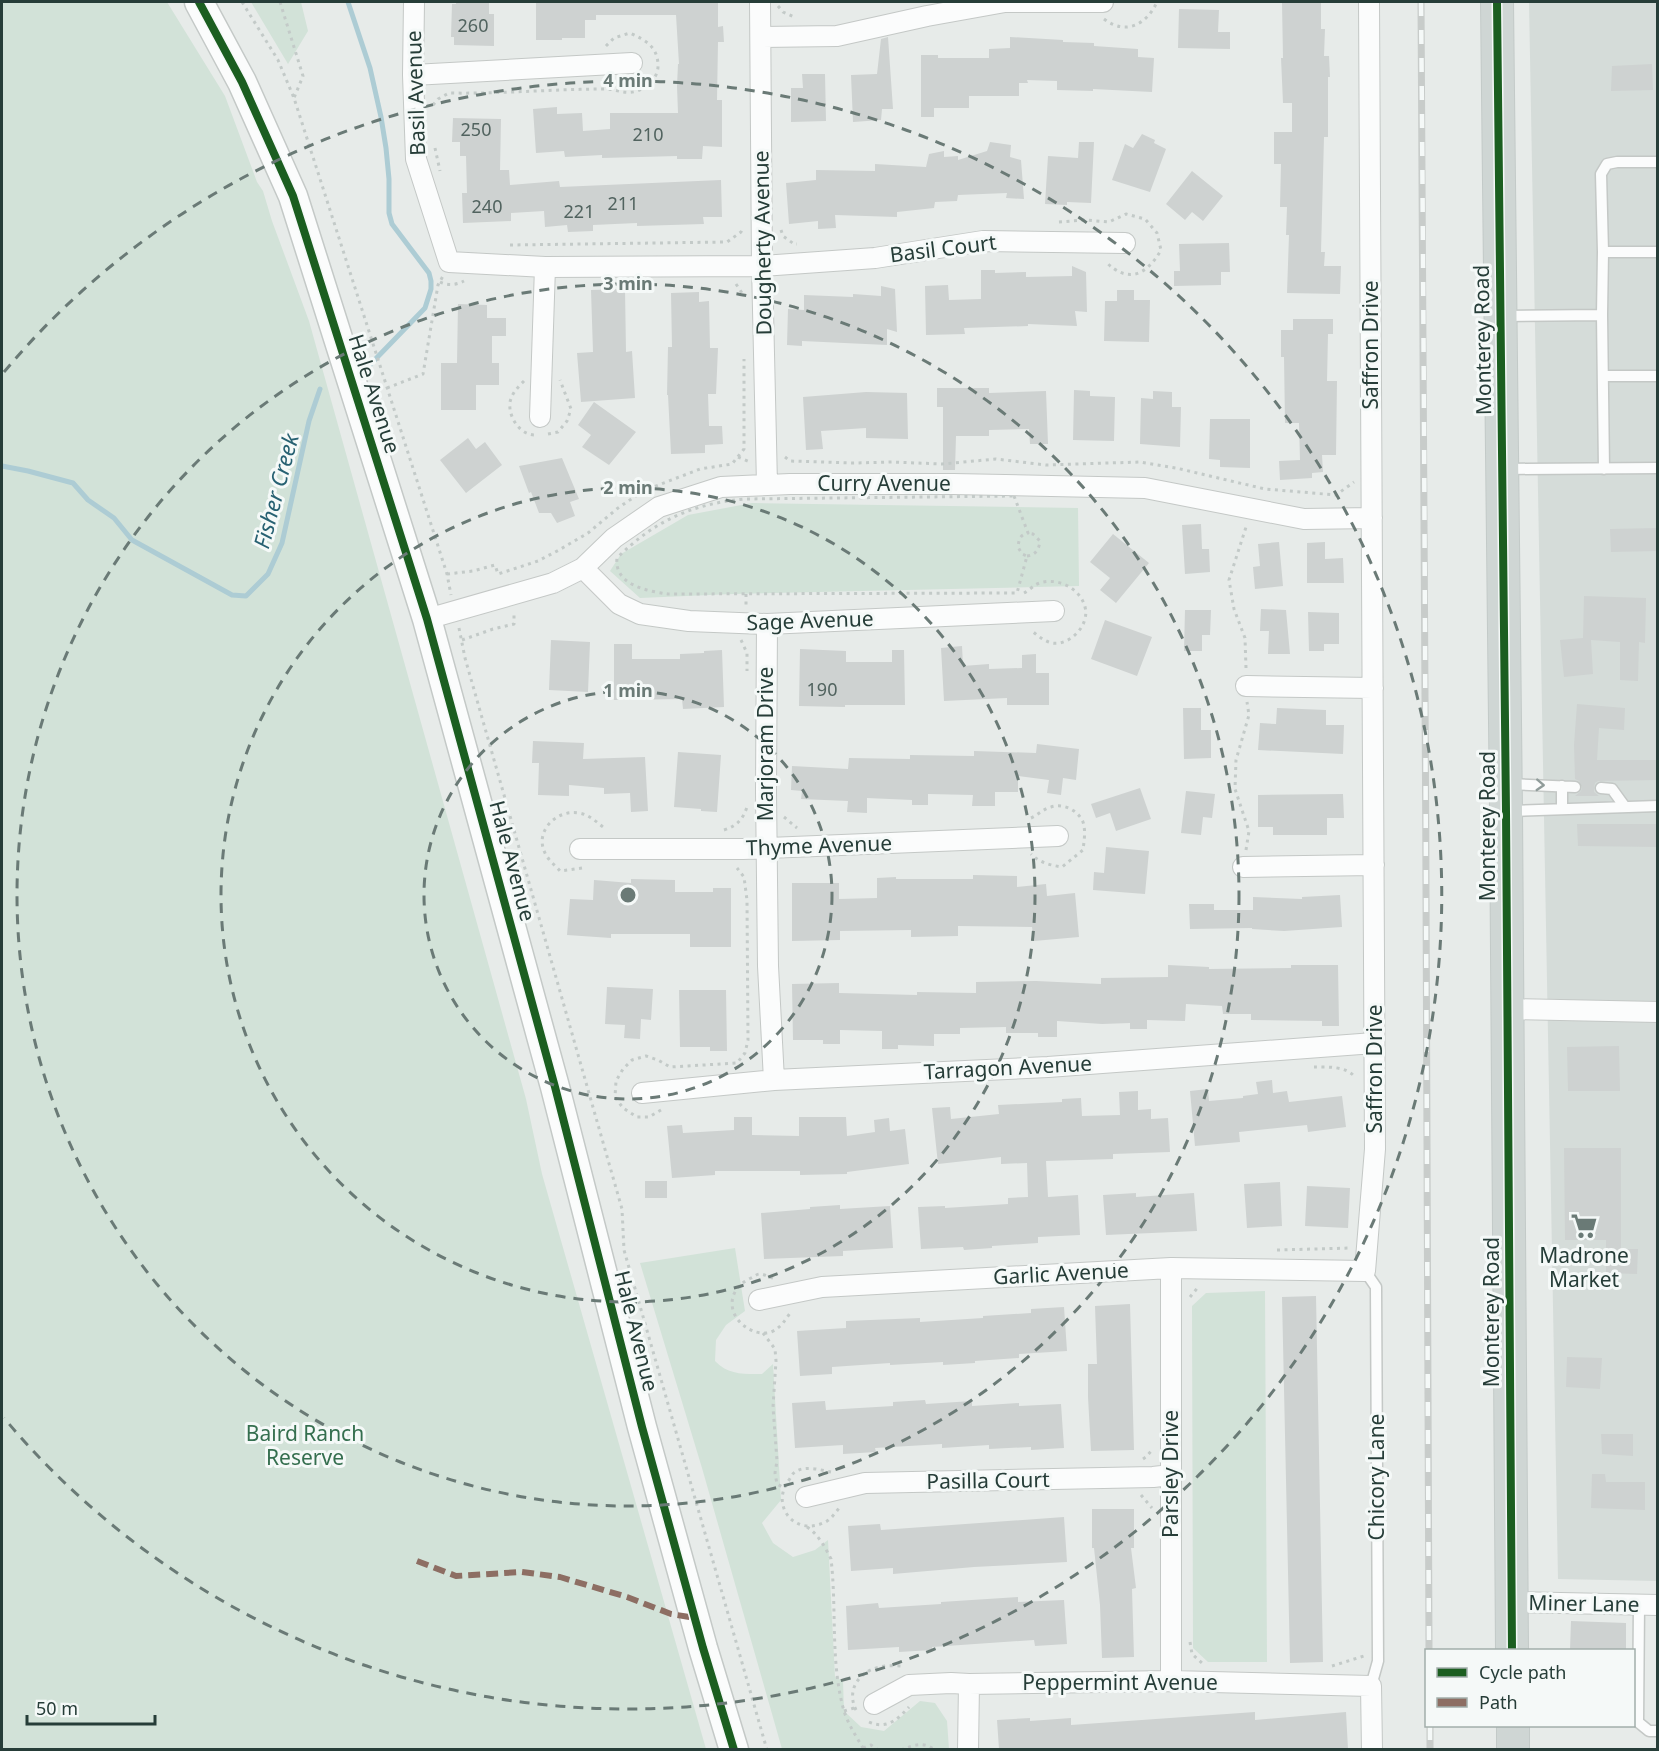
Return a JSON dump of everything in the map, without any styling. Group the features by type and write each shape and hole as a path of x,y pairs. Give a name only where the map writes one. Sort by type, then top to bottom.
{"main road":[{"name":"Hale Avenue","path":"199,2 242,81 292,196 427,619 552,1076 648,1449 703,1648 734,1749"},
{"name":"Monterey Road","path":"1497,2 1512,1649"},
{"path":"1513,1727 1514,1749"}],"street":[{"name":"Basil Avenue","path":"414,2 413,75 416,159 449,262"},
{"name":"Dougherty Avenue","path":"760,2 762,266 767,485"},
{"path":"761,37 837,36 1005,2 1100,9"},
{"name":"Saffron Drive","path":"1365,1271 1375,1149 1370,2"},
{"path":"413,75 632,63"},
{"name":"Basil Court","path":"762,266 874,258 983,241 1125,243"},
{"path":"449,262 545,267 762,266"},
{"path":"541,429 545,267"},
{"name":"Curry Avenue","path":"427,619 553,583 583,568 614,538 659,507 721,487 953,484 1145,488 1304,519 1372,518"},
{"name":"Sage Avenue","path":"583,568 619,604 640,614 689,621 767,624 1054,611"},
{"name":"Marjoram Drive","path":"767,624 766,848 768,966 774,1080"},
{"path":"1246,686 1373,688"},
{"name":"Thyme Avenue","path":"580,849 766,848 1058,836"},
{"path":"1243,867 1374,865"},
{"path":"1507,1009 1658,1012"},
{"name":"Tarragon Avenue","path":"642,1093 774,1080 1048,1067 1374,1043"},
{"name":"Garlic Avenue","path":"759,1299 822,1287 1171,1268 1365,1271"},
{"name":"Parsley Drive","path":"1171,1268 1171,1681"},
{"name":"Pasilla Court","path":"806,1497 865,1483 1171,1475"},
{"name":"Miner Lane","path":"1511,1602 1648,1605"},
{"name":"Peppermint Avenue","path":"865,1712 909,1685 1171,1681 1371,1686"},
{"path":"968,1749 969,1684"},
{"path":"1371,1686 1372,1749"}],"lane":[{"path":"1604,469 1601,174 1608,164 1617,162 1658,162"},
{"path":"1603,252 1658,252"},
{"path":"1501,316 1602,315"},
{"path":"1603,376 1658,376"},
{"path":"1502,469 1658,468"},
{"path":"1505,797 1562,786 1575,787"},
{"path":"1562,786 1562,809"},
{"path":"1601,788 1612,789 1625,807"},
{"path":"1505,797 1562,809 1658,806"},
{"name":"Chicory Lane","path":"1365,1271 1376,1287 1378,1661 1371,1686"},
{"path":"1648,1605 1638,1722 1649,1731 1658,1731"}],"path":[{"path":"242,2 278,60 294,98 447,574 473,571 495,565 498,574 538,561 588,533 643,491 700,469 732,464 744,449 744,354"},
{"path":"280,2 303,76 294,98"},
{"path":"1100,9 1103,18 1112,25 1131,27 1142,22 1153,12 1157,2"},
{"path":"429,109 438,99 449,93 608,89 624,93 638,91 652,81 658,69 657,54 645,40 630,33 614,38 602,50"},
{"path":"435,146 441,174"},
{"path":"1052,223 1085,220 1109,222 1126,214 1145,219 1157,233 1161,250 1154,263 1141,272 1131,275 1114,269 1100,255"},
{"path":"780,228 783,236 794,244 804,244"},
{"path":"505,246 726,242"},
{"path":"387,388 423,374 440,282 449,262"},
{"path":"440,282 446,285 466,280"},
{"path":"732,281 738,285 746,300"},
{"path":"526,379 516,389 510,402 511,414 518,426 531,435 541,429 558,432 567,421 571,409 559,374"},
{"path":"783,456 790,461 854,463 942,464 996,459 1046,465 1140,462 1265,489 1336,495 1358,478"},
{"path":"1014,496 1028,533"},
{"path":"1024,496 744,499 708,504 679,514 652,528 617,558 616,566 621,576 631,584 668,594 1017,593 1027,556"},
{"path":"1028,533 1033,534 1040,541 1037,552 1027,556 1022,554 1018,547 1023,534 1028,533"},
{"path":"462,640 465,658 622,1209 624,1250 767,1749"},
{"path":"1309,1067 1338,1068 1353,1074 1357,1080"},
{"path":"1272,1250 1350,1249 1359,1244"},
{"path":"777,1278 760,1274 745,1281 734,1290 731,1305 734,1315 742,1326 756,1333 770,1333 783,1324 790,1313 795,1310"},
{"path":"1188,1303 1191,1294 1198,1286 1209,1283"},
{"path":"763,1333 775,1349 773,1407 777,1461 775,1473 777,1484 784,1488"},
{"path":"1135,1462 1146,1457 1155,1447"},
{"path":"837,1472 808,1468 794,1472 781,1494 784,1510 797,1524 805,1526 825,1523 842,1505"},
{"path":"1134,1494 1140,1494 1156,1513"},
{"path":"805,1526 812,1530 831,1559 837,1664 848,1724 863,1748 872,1745 878,1749"},
{"path":"1190,1641 1192,1654 1202,1664 1209,1665"},
{"path":"1322,1666 1332,1666 1364,1656"},
{"path":"854,1708 851,1695 855,1683 865,1672 880,1666 904,1666"},
{"path":"844,1711 854,1708 865,1712 874,1725 887,1725 899,1718 910,1706"},
{"path":"901,1749 921,1743 935,1749"}],"shaded area":[{"path":"1529,2 1657,2 1657,1581 1558,1579"}],"green space":[{"name":"Baird Ranch Reserve","path":"2,2 167,2 225,96 257,182 263,191 309,321 526,1099 542,1174 706,1749 2,1749"},
{"path":"251,2 301,2 308,31 288,64"},
{"path":"752,503 1078,508 1079,586 640,598 610,571 621,554 688,515"},
{"path":"735,1248 745,1311 726,1325 716,1340 715,1361 725,1369 749,1374 762,1374 773,1364 781,1500 762,1523 773,1543 793,1557 815,1550 828,1540 835,1677 843,1681 844,1711 861,1727 884,1731 920,1701 935,1703 947,1721 949,1749 782,1749 702,1468 640,1263"},
{"path":"1265,1291 1267,1662 1208,1662 1193,1648 1192,1306 1206,1293"}],"building":[{"path":"489,2 489,14 494,14 494,46 454,45 454,37 451,37 452,4"},
{"path":"536,2 718,2 718,27 723,26 724,42 718,42 717,100 722,100 722,147 703,146 702,159 677,159 677,156 565,157 564,151 536,153 533,109 557,107 557,114 582,113 583,131 610,129 610,113 678,113 679,64 676,15 596,15 596,20 585,20 585,38 536,40"},
{"path":"1282,3 1321,3 1321,29 1325,29 1324,56 1329,56 1330,77 1328,77 1328,137 1324,137 1321,252 1325,252 1324,266 1341,266 1340,294 1287,293 1289,235 1286,235 1287,207 1280,207 1281,164 1274,164 1274,132 1292,132 1292,103 1283,103"},
{"path":"1179,9 1219,10 1218,32 1230,32 1230,49 1178,48"},
{"path":"888,37 893,109 882,109 881,120 853,122 851,75 877,74 881,39"},
{"path":"1010,37 1063,40 1063,42 1094,43 1094,46 1138,49 1138,57 1154,58 1152,92 1057,90 1057,81 1027,80 1028,83 1019,83 1019,96 969,96 969,108 934,108 934,117 921,117 921,55 938,55 938,58 989,58 989,49 1010,48"},
{"path":"1652,64 1653,90 1611,91 1612,66"},
{"path":"802,74 825,74 826,121 791,122 791,88 803,88"},
{"path":"453,118 501,119 500,170 509,170 510,185 559,181 560,187 721,180 722,217 703,217 704,224 593,225 593,231 568,232 567,225 545,227 544,211 511,213 511,221 463,223 462,193 467,193 466,156 460,156 460,142 452,142"},
{"path":"1142,134 1155,140 1154,143 1166,149 1150,192 1112,180 1125,144 1133,148"},
{"path":"990,142 1011,145 1010,157 1021,160 1024,199 1006,198 1007,193 958,195 957,201 935,202 934,208 897,212 897,217 835,215 836,228 818,229 818,221 789,224 786,183 816,180 816,170 875,171 875,164 926,167 929,154 944,151 944,157 958,156 958,160 987,151"},
{"path":"1079,142 1094,142 1091,203 1045,204 1048,156 1078,158"},
{"path":"1192,171 1223,196 1203,221 1192,212 1185,220 1166,204"},
{"path":"1229,243 1230,272 1221,272 1221,285 1174,286 1174,271 1180,271 1179,244"},
{"path":"1072,266 1086,272 1087,312 1075,311 1077,326 1028,324 1028,326 964,328 965,334 926,335 925,286 948,285 949,300 981,299 981,270 995,270 995,273 1026,272 1026,277 1072,276"},
{"path":"881,286 895,289 897,332 887,329 887,345 802,341 802,346 787,345 788,309 804,310 804,295 881,296"},
{"path":"625,289 626,352 632,351 635,398 581,402 577,353 593,352 591,290"},
{"path":"1117,290 1134,290 1134,300 1150,300 1149,342 1104,341 1105,301 1117,301"},
{"path":"699,292 699,302 709,301 710,348 718,348 716,394 708,394 709,426 722,426 723,444 705,445 705,453 671,454 667,395 668,347 672,347 671,293"},
{"path":"458,304 487,305 487,318 506,318 506,336 492,336 492,363 499,363 499,385 476,385 476,410 441,410 441,363 457,363"},
{"path":"1293,319 1333,319 1333,334 1328,334 1327,381 1337,381 1336,455 1322,455 1323,472 1312,473 1312,478 1280,480 1279,461 1300,460 1299,423 1285,423 1284,357 1281,357 1281,330 1293,330"},
{"path":"937,388 989,388 989,393 1046,391 1048,444 1030,444 1029,429 989,430 989,436 956,436 955,470 943,470 943,407 937,407"},
{"path":"1074,390 1090,391 1090,396 1115,397 1114,441 1073,440"},
{"path":"1153,391 1172,392 1172,407 1181,407 1180,447 1140,444 1141,398 1153,399"},
{"path":"866,392 907,393 908,439 866,438 866,428 821,431 823,449 806,450 803,397"},
{"path":"594,402 636,432 609,465 582,447 591,435 578,425"},
{"path":"1210,419 1250,419 1250,468 1220,467 1220,460 1209,459"},
{"path":"468,438 476,449 485,442 502,465 466,493 440,460"},
{"path":"562,458 579,499 570,502 575,516 557,523 551,513 539,513 519,466"},
{"path":"1201,524 1202,549 1209,549 1210,572 1185,574 1182,525"},
{"path":"1658,528 1658,551 1611,552 1610,529"},
{"path":"1113,534 1149,563 1116,603 1100,590 1110,578 1090,562"},
{"path":"1279,542 1283,586 1255,589 1253,567 1260,566 1258,544"},
{"path":"1325,542 1325,559 1343,558 1344,583 1307,583 1307,543"},
{"path":"1584,596 1646,598 1645,643 1639,642 1638,681 1620,680 1620,642 1591,640 1593,674 1564,677 1560,640 1583,638"},
{"path":"1261,609 1286,610 1290,654 1268,654 1269,631 1260,631"},
{"path":"1185,610 1211,610 1210,635 1202,635 1202,651 1184,651"},
{"path":"1308,612 1339,613 1339,644 1324,644 1324,651 1309,651"},
{"path":"1105,620 1152,637 1137,676 1091,659"},
{"path":"551,640 590,642 588,692 549,690"},
{"path":"614,644 632,644 632,659 680,659 680,654 722,650 724,707 683,709 682,699 614,700"},
{"path":"962,646 963,666 989,664 989,669 1022,668 1022,655 1036,654 1036,673 1049,673 1049,705 1007,705 1007,698 944,701 941,648"},
{"path":"800,649 846,651 846,662 892,662 892,650 904,650 905,705 799,706"},
{"path":"1577,704 1625,708 1624,730 1599,728 1597,760 1658,760 1658,780 1598,781 1595,783 1594,792 1599,796 1575,796 1582,787 1575,779 1574,745"},
{"path":"1183,708 1201,708 1201,730 1211,730 1211,758 1184,759"},
{"path":"1277,708 1326,710 1326,725 1344,725 1343,754 1258,750 1260,723 1276,724"},
{"path":"533,741 584,743 583,759 645,757 648,811 631,812 630,793 604,794 604,788 569,785 569,796 538,795 539,763 532,763"},
{"path":"1037,744 1079,749 1076,780 1063,778 1061,795 1047,793 1049,780 1018,776 1018,792 995,792 995,806 972,806 973,795 928,794 928,805 912,805 912,800 867,798 867,813 847,812 848,801 801,799 802,791 791,790 792,766 848,769 849,758 910,759 910,755 974,756 974,751 1036,753"},
{"path":"678,752 721,755 717,812 674,807"},
{"path":"1140,788 1151,819 1116,831 1110,813 1096,818 1091,804"},
{"path":"1186,791 1215,794 1212,818 1203,817 1201,835 1181,833"},
{"path":"1343,794 1344,818 1327,818 1327,835 1273,835 1273,827 1258,827 1258,795"},
{"path":"1577,824 1658,824 1658,847 1578,846"},
{"path":"1106,847 1149,851 1145,894 1093,890 1094,872 1104,873"},
{"path":"973,875 1017,876 1017,887 1046,884 1047,896 1075,893 1079,937 1034,941 1032,927 958,926 958,936 911,937 911,930 840,931 840,940 792,941 792,883 839,883 839,899 877,898 877,878 973,879"},
{"path":"631,879 675,880 675,892 713,892 713,888 731,888 731,947 690,947 690,934 611,934 611,938 567,935 570,899 593,900 594,880 631,883"},
{"path":"1340,895 1342,927 1284,931 1252,928 1190,929 1189,904 1214,904 1214,910 1253,910 1253,897 1302,899 1302,897"},
{"path":"1168,965 1209,967 1209,969 1338,965 1339,1026 1322,1026 1322,1021 1251,1020 1251,1014 1223,1014 1222,1006 1186,1004 1185,1021 1147,1020 1147,1029 1130,1029 1130,1023 1057,1021 1057,1037 1038,1037 1038,1033 1006,1033 1006,1027 960,1028 960,1034 934,1034 934,1046 898,1045 898,1049 882,1049 882,1031 840,1030 840,1044 823,1044 823,1040 793,1040 792,984 839,983 839,993 917,995 917,992 976,993 976,982 1036,981 1101,984 1101,978 1168,977"},
{"path":"607,987 653,989 651,1020 641,1019 640,1039 624,1038 625,1025 605,1024"},
{"path":"679,990 726,990 727,1051 710,1051 710,1047 680,1047"},
{"path":"1619,1046 1620,1091 1568,1091 1567,1047"},
{"path":"1272,1080 1273,1093 1287,1091 1289,1102 1342,1096 1346,1127 1308,1132 1307,1125 1239,1132 1240,1142 1195,1146 1190,1091 1208,1089 1209,1101 1243,1098 1243,1096 1258,1094 1256,1082"},
{"path":"1138,1091 1138,1110 1151,1109 1151,1119 1168,1118 1170,1152 1113,1154 1113,1159 1046,1161 1048,1197 1078,1195 1080,1235 1038,1237 1038,1243 992,1246 992,1248 921,1249 918,1207 945,1206 945,1208 1008,1204 1008,1198 1028,1197 1027,1163 1001,1164 1001,1157 938,1164 932,1108 950,1107 951,1119 999,1114 998,1105 1062,1102 1062,1099 1081,1098 1082,1116 1120,1115 1119,1092"},
{"path":"734,1117 752,1117 752,1135 799,1136 799,1117 846,1117 847,1136 875,1132 874,1120 889,1118 890,1131 905,1129 909,1164 847,1172 847,1174 800,1175 800,1171 715,1171 715,1175 672,1178 667,1126 682,1125 683,1133 734,1130"},
{"path":"1564,1148 1621,1148 1621,1249 1638,1249 1637,1274 1606,1273 1606,1240 1565,1240"},
{"path":"645,1181 667,1181 667,1198 645,1198"},
{"path":"1280,1182 1282,1226 1247,1228 1244,1184"},
{"path":"1307,1186 1350,1188 1348,1228 1305,1226"},
{"path":"1136,1193 1136,1197 1194,1193 1197,1231 1106,1235 1103,1195"},
{"path":"840,1205 840,1209 890,1206 893,1248 843,1251 843,1256 764,1259 761,1213"},
{"path":"1316,1296 1323,1662 1290,1663 1282,1297"},
{"path":"1130,1304 1134,1450 1091,1451 1088,1364 1097,1364 1095,1306"},
{"path":"1064,1307 1067,1351 1019,1354 1019,1358 975,1361 975,1363 890,1365 890,1363 832,1367 832,1374 800,1376 797,1331 846,1328 846,1321 920,1318 920,1322 983,1318 983,1316 1031,1313 1031,1309"},
{"path":"1567,1357 1602,1358 1600,1389 1566,1387"},
{"path":"925,1400 926,1404 972,1401 972,1406 1019,1403 1019,1406 1061,1404 1064,1448 989,1449 989,1445 942,1448 942,1444 875,1448 876,1452 843,1454 843,1445 795,1448 792,1403 825,1401 826,1410 893,1406 893,1402"},
{"path":"1601,1434 1633,1434 1633,1456 1602,1454"},
{"path":"1592,1474 1605,1474 1606,1482 1645,1482 1645,1510 1591,1508"},
{"path":"1092,1509 1134,1509 1134,1548 1131,1548 1136,1588 1132,1589 1134,1657 1102,1658 1100,1605 1094,1548 1092,1548"},
{"path":"1064,1517 1067,1562 893,1574 893,1568 851,1571 848,1526 880,1524 881,1530"},
{"path":"1018,1597 1018,1602 1064,1600 1067,1644 1035,1646 1034,1640 932,1647 932,1650 899,1652 899,1647 848,1650 846,1606 878,1603 879,1608"},
{"path":"1571,1621 1626,1623 1626,1649 1570,1649"},
{"path":"1255,1712 1255,1720 1346,1712 1348,1749 999,1749 997,1720 1030,1718 1030,1721 1071,1718 1071,1725"}],"waterway":[{"name":"Fisher Creek","path":"348,2 370,68 381,117 389,179 389,213 392,224 429,273 431,281 425,308 361,374"},
{"name":"Fisher Creek","path":"2,466 73,483 88,500 114,518 132,540 232,595 246,596 268,574 282,543 309,421 320,389"}],"railway":[{"path":"1421,2 1429,1649"},
{"path":"1430,1727 1430,1750"}],"marked path":[{"path":"417,1561 456,1576 522,1572 560,1577 627,1597 671,1614 695,1618"}],"cycle path":[{"path":"199,2 242,82 293,196 427,619 555,1087 642,1427 703,1648 734,1750"},
{"path":"1497,2 1512,1649"}],"place":[{"name":"Madrone Market","path":"1584,1226"}]}
